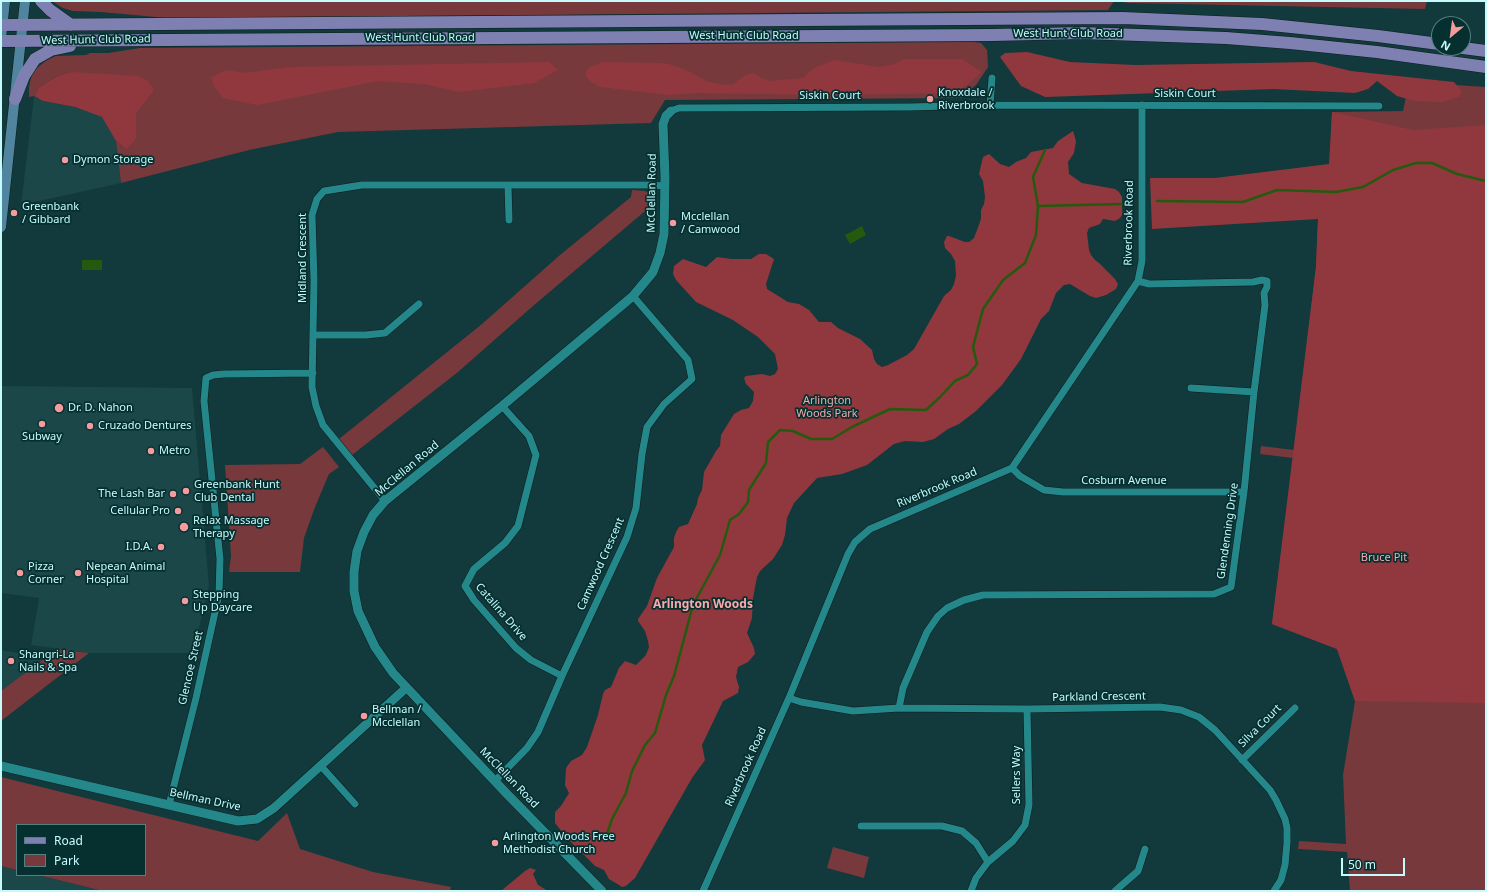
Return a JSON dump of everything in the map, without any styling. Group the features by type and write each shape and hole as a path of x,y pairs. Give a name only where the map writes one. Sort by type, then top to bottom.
{"main road":[{"path":"1,38 5,1"},
{"path":"1,227 26,1"},
{"path":"41,1 50,10 71,24"},
{"name":"West Hunt Club Road","path":"2,25 1123,18 1262,24 1431,43"},
{"name":"West Hunt Club Road","path":"1,41 992,35 1081,33 1226,38 1290,43 1377,52 1486,67"},
{"path":"15,99 24,76 35,59 42,54 50,50 105,40"},
{"path":"1471,49 1486,52"}],"street":[{"path":"990,105 992,78"},
{"name":"Siskin Court","path":"671,110 679,108 909,107 990,105 1379,106"},
{"name":"Riverbrook Road","path":"702,891 789,698 848,554 855,542 870,529 1012,468 1138,281 1142,261 1142,105"},
{"name":"McClellan Road","path":"602,891 494,781 393,673 375,647 358,611 354,591 354,572 357,551 364,532 373,515 385,501 634,296 653,272 660,253 664,234 665,186 663,124 666,116 671,110"},
{"name":"Midland Crescent","path":"385,501 323,425 316,406 312,387 314,281 312,215 316,199 324,191 362,185 665,186"},
{"path":"508,185 509,220"},
{"name":"Glendenning Drive","path":"899,708 903,688 927,632 938,616 947,608 964,600 983,595 1214,594 1231,587 1244,492 1254,392 1265,305 1264,293 1268,287 1267,281 1149,284 1138,281"},
{"name":"Camwood Crescent","path":"494,781 527,748 538,732 562,676 627,537 636,508 642,454 647,427 664,404 692,379 688,360 634,296"},
{"path":"314,335 366,335 385,333 419,304"},
{"name":"Glencoe Street","path":"169,805 220,594 220,559 204,400 206,378 213,375 224,374 313,373"},
{"path":"1191,388 1254,392"},
{"name":"Catalina Drive","path":"502,406 529,436 536,455 518,526 505,543 474,569 465,586 474,600 516,648 531,660 562,676"},
{"name":"Cosburn Avenue","path":"1012,468 1020,476 1044,490 1064,492 1244,492"},
{"name":"Bellman Drive","path":"1,766 238,821 257,819 274,808 406,688"},
{"name":"Parkland Crescent","path":"789,698 801,702 853,711 899,708 1027,709 1160,707 1181,710 1199,717 1215,730 1270,790 1285,819 1287,828 1285,866 1281,880 1274,891"},
{"name":"Silva Court","path":"1242,760 1295,708"},
{"name":"Sellers Way","path":"970,891 976,878 988,862 1013,841 1025,825 1029,805 1027,709"},
{"path":"321,766 355,804"},
{"path":"861,826 942,826 962,830 976,843 988,862"},
{"path":"1115,891 1138,872 1145,849"}],"shaded area":[{"path":"34,96 43,101 75,107 103,117 116,141 121,183 21,205"},
{"path":"862,226 866,235 850,244 845,235"},
{"path":"82,260 102,260 102,270 82,270"},
{"path":"1,386 192,388 209,586 193,653 89,653 31,645 39,598 1,593"},
{"path":"1,650 46,658 1,691"},
{"path":"1,866 16,870 16,876 42,876 103,891 1,891"}],"green space":[{"path":"52,1 1114,1 1108,10 166,18 73,11 63,8"},
{"path":"1114,1 1427,1 1425,9 1129,3"},
{"path":"981,43 987,50 988,67 976,85 961,98 665,100 651,123 338,132 249,150 121,183 116,141 127,150 136,139 136,114 154,91 70,72 57,76 38,88 34,96 29,97 29,87 32,74 47,60 56,56 108,53 140,48"},
{"path":"1027,52 1070,62 1135,65 1314,62 1351,71 1454,82 1462,91 1459,97 1442,102 1414,101 1397,96 1377,81 1368,89 1355,93 1273,89 1045,97 1021,86 1000,57 1005,53"},
{"path":"904,59 962,59 982,72 958,91 948,93 836,95 695,93 669,95 600,87 590,81 585,75 588,68 602,62 663,63 676,66 706,81 725,85 733,84 746,75 753,73 770,81 803,78 814,68 834,60 879,67 895,64"},
{"path":"549,62 558,70 534,83 459,92 424,84 378,81 257,105 223,98 214,86 211,77 226,70 245,73 290,67"},
{"path":"70,72 138,76 148,81 154,91 136,114 136,139 127,150 116,141 102,117 75,107 43,101 34,96 38,88 57,76"},
{"name":"Bruce Pit","path":"1409,82 1486,87 1486,891 1350,891 1347,852 1298,849 1299,841 1346,844 1343,775 1355,701 1337,649 1272,624 1293,458 1260,454 1261,446 1294,450 1316,267 1318,219 1330,164 1332,112 1403,111"},
{"name":"Bruce Pit","path":"1332,112 1413,130 1486,125 1486,703 1355,701 1337,649 1272,624 1316,267 1318,219 1152,229 1150,178 1215,178 1329,164"},
{"name":"Arlington Woods Park","path":"1073,131 1076,141 1074,153 1068,162 1069,174 1082,183 1115,189 1122,197 1123,214 1120,218 1115,221 1103,219 1100,224 1089,228 1087,233 1091,255 1115,279 1118,284 1116,289 1106,295 1096,298 1070,284 1064,285 1056,293 1049,311 1041,319 1021,359 1002,385 976,411 959,424 948,429 934,439 923,442 905,441 894,444 867,465 842,474 817,478 794,503 787,518 782,545 773,559 760,571 757,577 753,598 752,618 747,633 754,648 755,654 748,662 738,667 736,677 739,687 738,693 723,701 702,745 705,760 692,778 635,878 626,886 622,887 609,879 604,870 595,866 566,837 555,823 555,812 561,806 569,793 565,785 566,768 571,761 582,755 587,747 598,715 603,694 605,690 611,687 619,668 625,661 636,665 646,655 649,647 648,641 645,631 638,619 647,606 657,578 674,547 676,532 679,527 688,524 702,490 704,472 720,446 721,435 734,414 749,408 753,401 754,392 746,384 744,378 746,376 762,374 770,376 775,374 778,369 775,354 758,337 733,320 696,302 676,280 673,274 674,266 683,259 706,267 717,257 751,259 759,254 766,254 774,259 766,284 767,289 788,302 799,304 809,310 819,322 831,322 838,328 860,339 872,350 877,364 882,367 888,365 907,355 914,349 944,296 951,290 954,284 956,276 955,261 945,248 944,242 947,236 965,242 969,242 974,238 981,219 981,210 985,197 983,181 979,174 983,157 989,154 1000,164 1009,167 1026,158 1031,152 1053,148 1058,141"},
{"path":"632,190 650,193 652,197 651,206 458,372 352,455 339,439 482,324 560,255 631,197"},
{"path":"323,447 339,467 329,474 315,507 304,538 300,572 229,572 231,556 225,465 300,464"},
{"path":"57,649 89,653 1,721 1,691"},
{"path":"1,777 258,841 287,813 300,849 373,872 451,887 450,891 103,891 42,876 146,876 146,824 16,824 16,870 1,866"},
{"path":"833,847 869,857 864,878 827,868"},
{"path":"530,868 536,870 533,874 538,885 548,891 501,891 525,871"}],"waterway":[{"path":"606,837 612,819 626,793 632,771 645,745 655,733 666,695 674,676 693,605 720,555 730,520 739,514 748,502 749,490 766,463 768,442 780,430 793,431 811,439 832,439 852,427 890,409 926,410 955,381 968,375 977,364 973,347 983,309 1003,280 1025,263 1036,235 1038,206 1033,177 1045,150"},
{"path":"1157,201 1243,202 1277,190 1336,192 1363,187 1393,170 1416,163 1432,163 1457,174 1486,181"},
{"path":"1038,206 1122,204"}],"place":[{"name":"Knoxdale / Riverbrook","path":"930,99"},
{"name":"Dymon Storage","path":"65,160"},
{"name":"Greenbank / Gibbard","path":"14,213"},
{"name":"Mcclellan / Camwood","path":"673,223"},
{"name":"Dr. D. Nahon","path":"59,408"},
{"name":"Subway","path":"42,424"},
{"name":"Cruzado Dentures","path":"90,426"},
{"name":"Metro","path":"151,451"},
{"name":"Greenbank Hunt Club Dental","path":"186,491"},
{"name":"The Lash Bar","path":"173,494"},
{"name":"Cellular Pro","path":"178,511"},
{"name":"Relax Massage Therapy","path":"184,527"},
{"name":"I.D.A.","path":"161,547"},
{"name":"Pizza Corner","path":"20,573"},
{"name":"Nepean Animal Hospital","path":"78,573"},
{"name":"Stepping Up Daycare","path":"185,601"},
{"name":"Shangri-La Nails & Spa","path":"11,661"},
{"name":"Bellman / Mcclellan","path":"364,716"},
{"name":"Arlington Woods Free Methodist Church","path":"495,843"}],"district":[{"name":"Arlington Woods","path":"703,605"}]}
